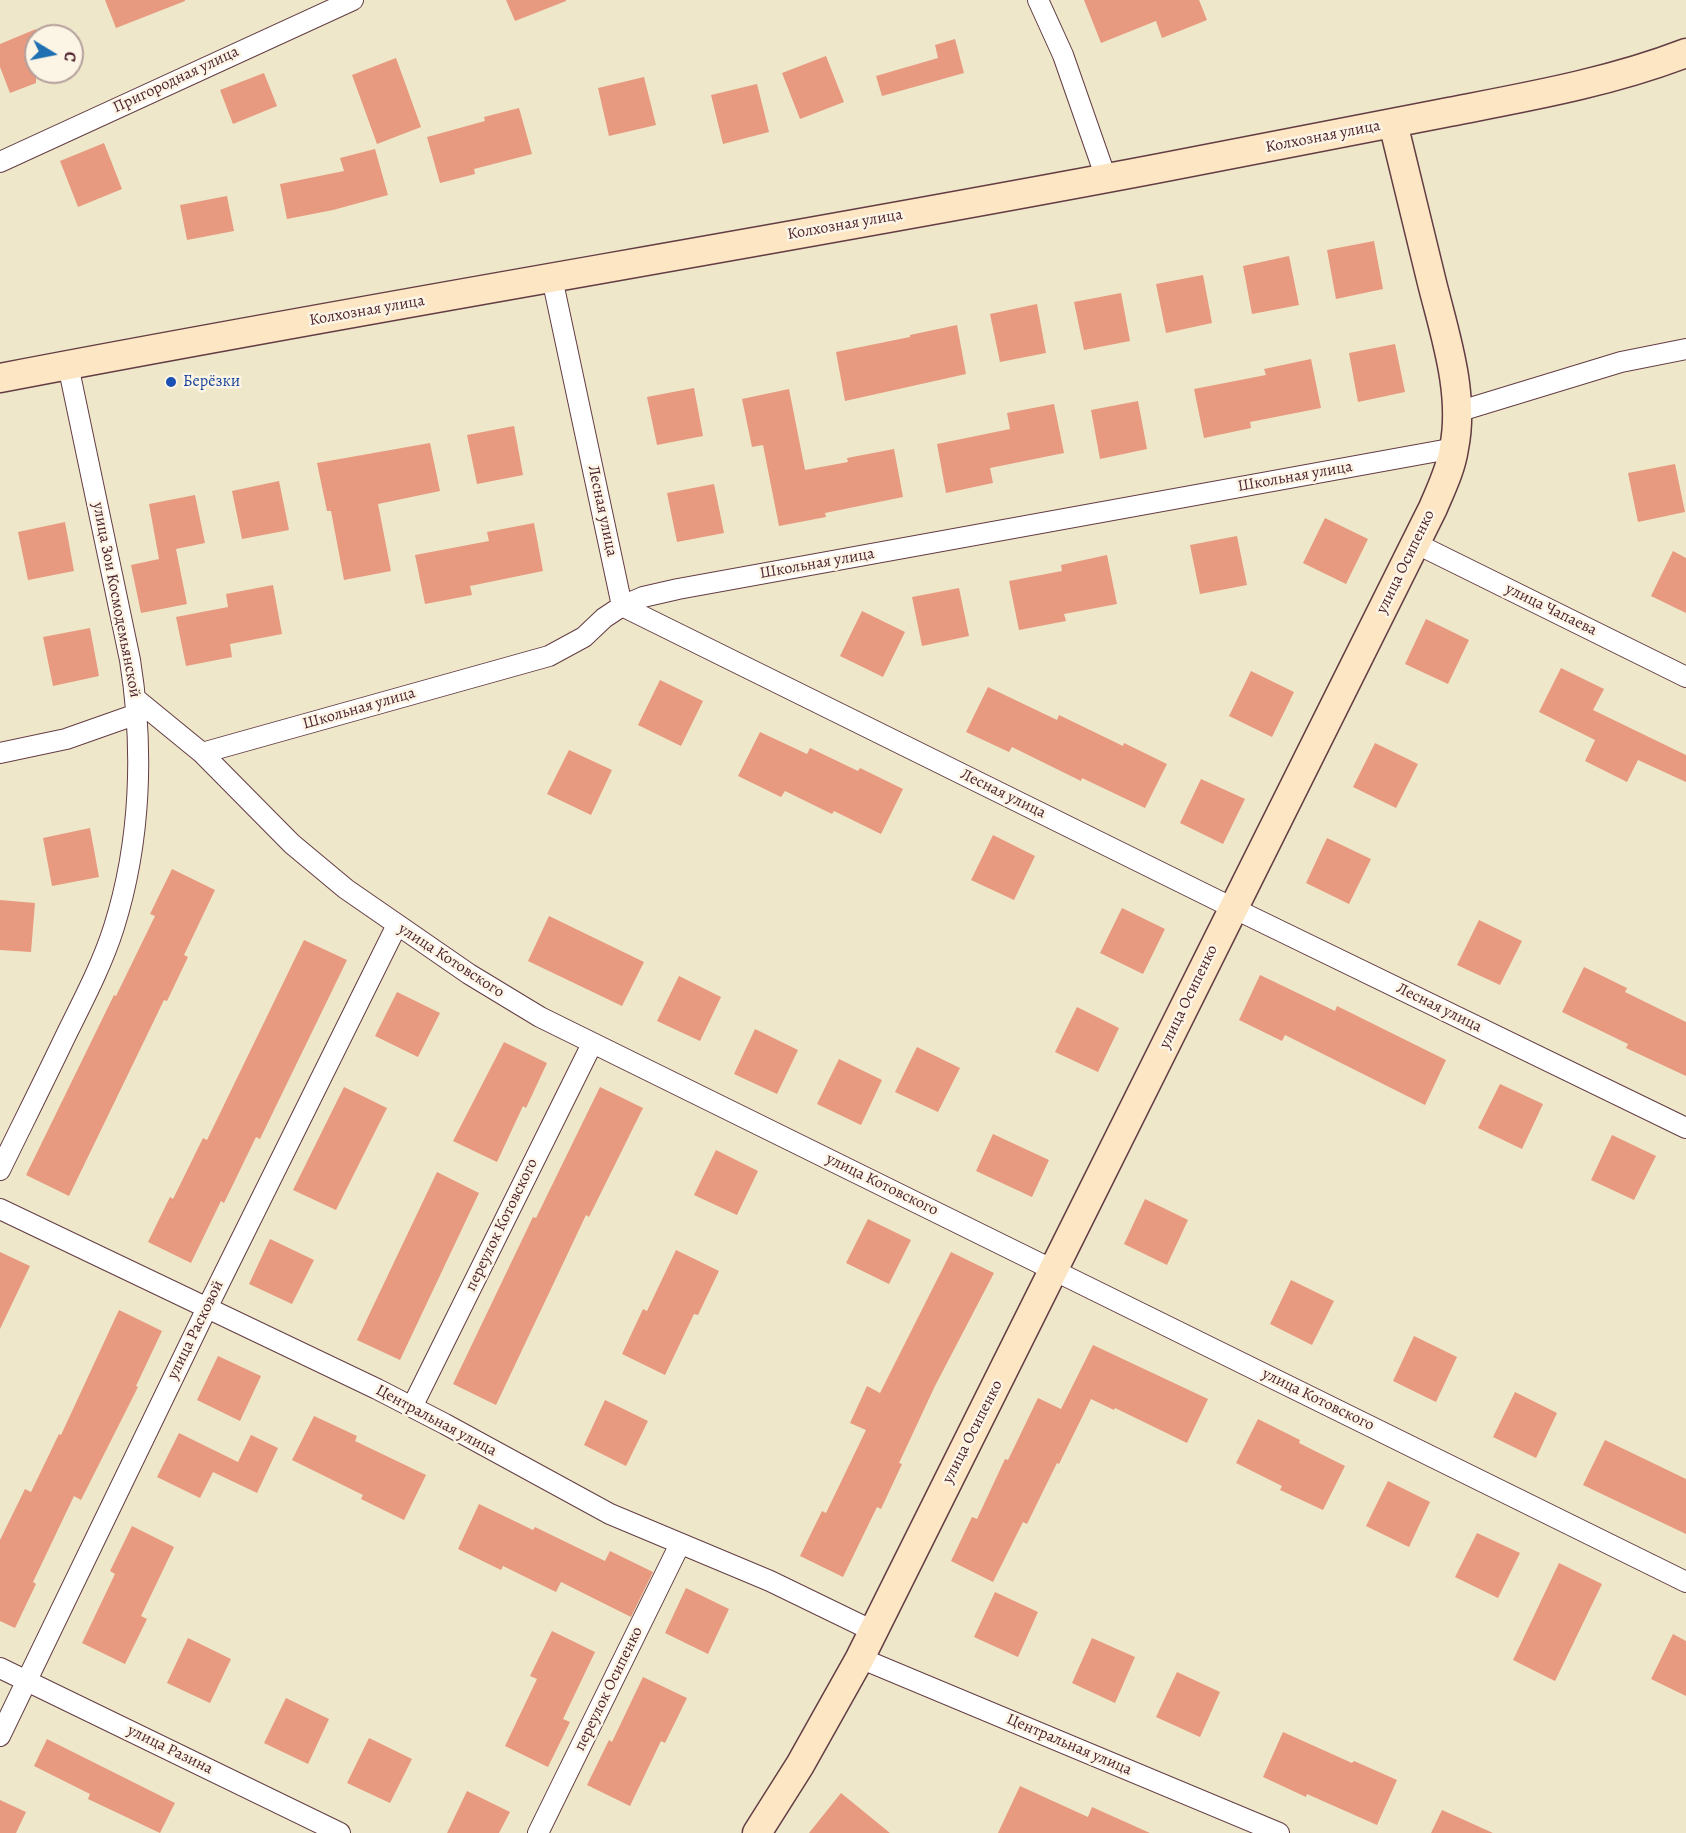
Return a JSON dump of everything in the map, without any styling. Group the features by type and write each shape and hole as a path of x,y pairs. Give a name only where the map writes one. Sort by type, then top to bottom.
{"street":[{"name":"Пригородная улица","path":"0,162 353,0"},
{"path":"1038,0 1063,55 1106,178"},
{"name":"Колхозная улица","path":"0,378 1106,178 1393,123 1593,82 1656,64 1686,52"},
{"name":"улица Осипенко","path":"757,1833 800,1765 860,1658 1446,477 1455,448 1457,412 1453,377 1393,123"},
{"name":"Лесная улица","path":"552,278 622,606 1233,908 1686,1128"},
{"path":"1457,412 1593,369 1686,348"},
{"name":"улица Зои Космодемьянской","path":"0,1170 82,1002 114,928 124,891 132,844 138,784 137,707 130,660 68,365"},
{"name":"Школьная улица","path":"202,753 549,656 584,637 604,618 622,606 643,597 1455,448"},
{"name":"улица Чапаева","path":"1415,543 1686,677"},
{"path":"0,753 66,739 137,707"},
{"name":"улица Котовского","path":"137,707 202,753 318,867 397,925 503,996 592,1044 1054,1269 1686,1582"},
{"name":"улица Расковой","path":"0,1736 207,1308 397,925"},
{"name":"переулок Котовского","path":"412,1407 592,1044"},
{"name":"Центральная улица","path":"0,1209 412,1407 610,1514 770,1581 873,1631"},
{"name":"переулок Осипенко","path":"538,1833 680,1544"},
{"name":"Центральная улица","path":"860,1658 1279,1833"},
{"name":"улица Разина","path":"0,1668 340,1833"}],"building":[{"path":"105,0 185,0 185,1 116,28"},
{"path":"506,0 566,0 566,1 515,21"},
{"path":"1084,0 1199,0 1207,20 1162,38 1156,21 1101,43"},
{"path":"24,34 24,84 33,84 10,93 0,67 0,44"},
{"path":"955,39 964,73 882,96 876,76 938,58 935,45"},
{"path":"826,56 844,102 800,119 782,73"},
{"path":"396,58 421,127 377,144 352,75"},
{"path":"264,73 277,106 233,124 220,90"},
{"path":"644,77 656,125 609,136 598,88"},
{"path":"757,84 769,132 723,144 711,95"},
{"path":"519,108 532,154 474,169 475,174 440,183 427,137 485,121 484,117"},
{"path":"104,143 122,189 78,207 60,161"},
{"path":"375,149 388,195 333,210 287,219 280,184 344,171 340,158"},
{"path":"227,196 234,231 187,240 180,205"},
{"path":"1374,241 1383,289 1336,299 1327,250"},
{"path":"1289,256 1299,305 1252,314 1243,266"},
{"path":"1203,275 1212,323 1166,333 1156,284"},
{"path":"1121,293 1130,341 1084,350 1074,302"},
{"path":"1037,304 1046,353 1000,362 990,314"},
{"path":"957,325 966,374 845,401 836,352"},
{"path":"1395,344 1405,392 1358,402 1349,353"},
{"path":"1311,359 1321,408 1250,422 1251,428 1204,438 1194,389 1266,375 1264,369"},
{"path":"694,388 703,436 657,445 647,397"},
{"path":"789,389 805,470 848,462 847,458 894,449 903,497 825,513 826,517 779,526 763,445 752,447 742,399"},
{"path":"1138,401 1147,449 1100,459 1091,410"},
{"path":"1054,404 1064,453 990,468 993,483 946,493 937,444 1010,429 1007,413"},
{"path":"514,426 523,475 477,484 467,435"},
{"path":"430,443 440,491 378,504 391,571 344,580 331,511 327,511 317,463"},
{"path":"1675,464 1685,512 1638,522 1628,473"},
{"path":"279,481 289,530 242,539 232,491"},
{"path":"714,484 724,533 677,542 667,493"},
{"path":"195,495 205,543 176,549 187,604 141,613 131,565 159,559 149,504"},
{"path":"1325,518 1368,539 1346,584 1303,563"},
{"path":"65,522 74,571 28,580 18,532"},
{"path":"534,523 543,571 470,586 472,595 425,604 415,555 489,541 487,532"},
{"path":"1237,536 1247,585 1200,594 1190,545"},
{"path":"1673,551 1686,558 1686,613 1651,596"},
{"path":"1107,555 1117,604 1064,614 1066,621 1019,630 1009,581 1062,571 1061,565"},
{"path":"273,585 282,634 230,644 232,657 186,666 176,617 228,607 226,594"},
{"path":"959,588 969,636 922,646 912,597"},
{"path":"862,611 905,632 883,677 840,656"},
{"path":"1426,619 1469,640 1448,684 1405,664"},
{"path":"90,628 99,676 53,686 43,637"},
{"path":"1561,668 1604,689 1593,710 1686,755 1686,782 1638,760 1627,782 1585,761 1595,740 1539,712"},
{"path":"1251,671 1294,692 1272,737 1229,716"},
{"path":"660,680 703,701 681,746 638,725"},
{"path":"988,687 1057,720 1059,715 1167,764 1145,808 1082,778 1081,781 1012,747 1009,752 966,732"},
{"path":"760,732 807,754 810,748 858,771 860,768 903,789 881,834 785,791 781,797 738,776"},
{"path":"1375,743 1418,764 1396,808 1353,787"},
{"path":"569,750 612,770 591,815 547,794"},
{"path":"1201,779 1245,799 1223,844 1180,823"},
{"path":"90,828 99,877 52,886 43,838"},
{"path":"993,835 1035,856 1014,900 971,880"},
{"path":"1327,838 1371,859 1349,904 1306,883"},
{"path":"172,869 215,890 184,955 188,957 167,1001 164,1000 69,1196 26,1175 155,916 150,914"},
{"path":"0,900 35,903 31,952 0,950"},
{"path":"1122,908 1165,929 1143,974 1100,953"},
{"path":"549,916 644,962 622,1006 528,961"},
{"path":"1479,920 1522,941 1500,985 1457,965"},
{"path":"304,940 347,960 260,1139 256,1137 224,1203 221,1201 191,1263 148,1242 170,1197 173,1199 203,1138 207,1140"},
{"path":"1584,967 1627,988 1625,992 1686,1022 1686,1076 1626,1048 1628,1044 1562,1012"},
{"path":"1260,975 1335,1011 1337,1006 1446,1060 1425,1105 1285,1035 1282,1041 1239,1020"},
{"path":"679,976 721,997 700,1041 657,1021"},
{"path":"397,992 440,1013 418,1057 375,1036"},
{"path":"1077,1007 1119,1028 1098,1072 1055,1052"},
{"path":"755,1029 798,1050 777,1094 734,1074"},
{"path":"504,1042 547,1063 526,1108 523,1106 497,1162 453,1141"},
{"path":"917,1047 960,1068 938,1112 895,1092"},
{"path":"839,1059 882,1080 861,1125 817,1104"},
{"path":"1500,1084 1543,1104 1522,1149 1478,1128"},
{"path":"344,1087 387,1108 336,1210 293,1190"},
{"path":"600,1087 643,1108 589,1217 586,1215 496,1405 453,1384 533,1217 536,1218"},
{"path":"993,1134 1049,1160 1032,1197 976,1171"},
{"path":"1612,1135 1656,1156 1634,1200 1591,1180"},
{"path":"716,1150 758,1171 737,1215 694,1195"},
{"path":"437,1172 479,1193 400,1360 357,1340"},
{"path":"1145,1199 1188,1220 1167,1265 1124,1244"},
{"path":"868,1219 911,1240 889,1284 846,1263"},
{"path":"270,1239 314,1260 292,1304 249,1284"},
{"path":"676,1250 719,1271 698,1315 694,1314 665,1375 622,1354 643,1309 647,1311"},
{"path":"0,1252 30,1266 0,1329"},
{"path":"951,1252 994,1273 935,1386 899,1463 902,1464 881,1509 877,1507 843,1577 800,1556 822,1511 826,1513 866,1430 850,1423 867,1386 880,1393"},
{"path":"1291,1280 1334,1301 1312,1345 1270,1324"},
{"path":"119,1310 162,1331 136,1386 138,1387 81,1500 74,1496 33,1582 36,1584 15,1628 0,1621 0,1540 25,1489 31,1492 59,1434 61,1435"},
{"path":"1414,1336 1457,1357 1436,1402 1393,1381"},
{"path":"1093,1345 1208,1399 1187,1443 1115,1408 1114,1410 1091,1399 1027,1524 1023,1522 993,1582 951,1561 972,1517 977,1519 1005,1459 1008,1460 1038,1398 1061,1409"},
{"path":"218,1356 261,1376 240,1421 197,1400"},
{"path":"1515,1392 1557,1413 1536,1458 1493,1437"},
{"path":"605,1400 648,1421 626,1466 584,1445"},
{"path":"314,1416 357,1436 355,1441 426,1475 404,1520 361,1499 363,1495 292,1460"},
{"path":"1258,1419 1345,1466 1323,1510 1280,1490 1282,1486 1236,1463"},
{"path":"179,1433 238,1462 251,1435 278,1448 257,1493 213,1472 200,1498 157,1477"},
{"path":"1605,1440 1686,1479 1686,1534 1583,1485"},
{"path":"1388,1481 1430,1502 1409,1547 1366,1526"},
{"path":"479,1504 533,1530 535,1527 605,1561 610,1551 653,1572 631,1617 561,1582 556,1592 503,1566 501,1570 458,1549"},
{"path":"132,1526 174,1547 141,1616 147,1619 125,1664 82,1643 115,1574 110,1571"},
{"path":"1477,1533 1520,1553 1498,1598 1455,1577"},
{"path":"1559,1563 1602,1584 1555,1681 1513,1660"},
{"path":"686,1588 729,1609 708,1654 665,1633"},
{"path":"995,1592 1038,1612 1018,1657 974,1637"},
{"path":"552,1631 595,1652 563,1719 570,1722 548,1767 505,1746 537,1679 530,1676"},
{"path":"1673,1634 1686,1641 1686,1696 1651,1679"},
{"path":"188,1638 231,1659 210,1703 167,1683"},
{"path":"1092,1638 1135,1657 1115,1703 1072,1683"},
{"path":"1177,1672 1220,1692 1200,1737 1156,1717"},
{"path":"643,1677 687,1698 665,1743 661,1741 630,1806 587,1785 609,1740 612,1742"},
{"path":"286,1698 329,1719 308,1764 264,1743"},
{"path":"1283,1732 1397,1780 1377,1825 1263,1777"},
{"path":"369,1738 412,1759 390,1803 347,1783"},
{"path":"47,1739 175,1803 160,1833 88,1799 90,1794 34,1766"},
{"path":"1020,1786 1088,1817 1092,1807 1150,1833 998,1833"},
{"path":"467,1791 510,1812 499,1833 447,1833"},
{"path":"841,1793 890,1833 809,1833"},
{"path":"0,1800 26,1812 16,1833 0,1833"},
{"path":"1442,1810 1493,1833 1431,1833"}],"place":[{"name":"Берёзки","path":"171,382"}]}
